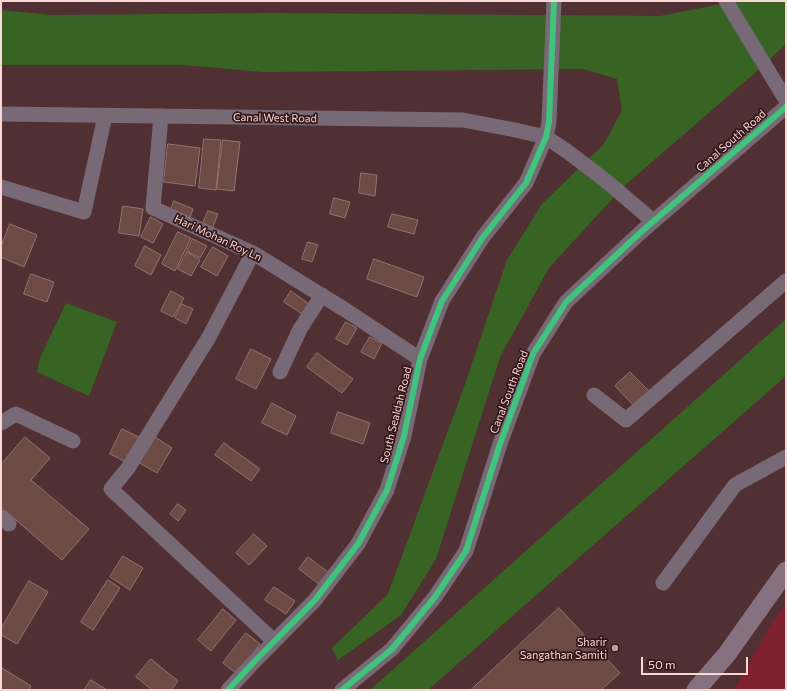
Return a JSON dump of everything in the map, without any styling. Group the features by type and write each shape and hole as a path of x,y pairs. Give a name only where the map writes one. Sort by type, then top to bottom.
{"main road":[{"path":"696,690 727,654 786,571"}],"street":[{"name":"South Sealdah Road","path":"228,690 315,600 358,544 387,490 404,436 420,359 442,301 483,237 526,183 546,137 549,122 554,1"},
{"path":"726,1 786,100"},
{"name":"Canal South Road","path":"342,690 392,649 435,597 466,551 500,444 533,354 566,302 654,221 786,107"},
{"name":"Canal West Road","path":"1,114 463,120 546,137"},
{"path":"1,187 84,212 105,116"},
{"name":"Hari Mohan Roy Ln","path":"161,116 153,208 253,253 322,295 420,359"},
{"path":"546,137 605,180 654,221"},
{"path":"253,253 209,337 128,468 111,489 274,641"},
{"path":"594,395 626,420 786,281"},
{"path":"280,372 300,329 322,295"},
{"path":"1,423 16,414 73,441"},
{"path":"662,583 735,485 786,457"}],"shaded area":[{"path":"737,1 786,1 786,44 756,72 623,187 549,268 500,357 436,559 401,615 338,660 332,648 388,594 464,387 507,260 542,204 604,144 622,110 617,79 583,69 263,72 184,65 1,65 1,10 52,15 271,13 660,16"},
{"path":"66,303 117,322 89,396 37,372 40,358"},
{"path":"786,319 786,376 428,690 370,690"},
{"path":"786,603 786,690 734,690 772,623"}],"building":[{"path":"204,139 221,140 216,190 199,188"},
{"path":"223,140 240,142 234,191 217,189"},
{"path":"168,144 200,148 195,186 164,182"},
{"path":"361,173 377,175 375,196 359,193"},
{"path":"334,198 350,202 345,218 330,214"},
{"path":"174,201 193,209 189,220 170,212"},
{"path":"123,206 143,209 139,236 119,233"},
{"path":"208,211 218,214 212,229 202,226"},
{"path":"392,214 418,220 414,234 388,227"},
{"path":"151,217 163,224 153,243 141,237"},
{"path":"10,224 37,235 24,267 1,257 1,247"},
{"path":"178,232 191,238 175,271 162,264"},
{"path":"193,239 207,246 200,258 187,251"},
{"path":"308,242 318,245 312,262 302,259"},
{"path":"145,246 161,255 151,275 135,266"},
{"path":"213,247 228,256 217,276 201,267"},
{"path":"187,252 200,260 191,276 178,269"},
{"path":"374,259 424,277 417,297 367,279"},
{"path":"31,274 54,282 47,302 24,294"},
{"path":"171,291 184,298 173,317 161,311"},
{"path":"291,291 309,304 302,314 284,302"},
{"path":"182,304 193,309 186,324 175,318"},
{"path":"346,322 357,328 347,345 336,339"},
{"path":"370,337 382,343 374,359 361,352"},
{"path":"251,349 271,359 256,389 236,379"},
{"path":"317,353 353,379 342,393 307,367"},
{"path":"630,372 652,394 637,409 615,386"},
{"path":"272,403 296,416 287,435 262,423"},
{"path":"338,412 370,423 363,444 331,433"},
{"path":"122,429 139,437 126,462 110,454"},
{"path":"152,435 172,448 157,473 136,461"},
{"path":"25,437 50,458 31,480 89,529 62,560 1,507 1,465"},
{"path":"224,443 260,469 251,481 215,455"},
{"path":"178,504 186,510 178,521 170,514"},
{"path":"254,534 267,546 249,565 236,553"},
{"path":"123,556 143,568 130,590 110,577"},
{"path":"308,557 328,572 319,584 299,569"},
{"path":"108,580 120,588 93,630 81,622"},
{"path":"29,581 48,592 17,644 1,635 1,629"},
{"path":"274,587 295,601 286,614 265,600"},
{"path":"559,608 620,673 601,690 471,690"},
{"path":"223,609 236,620 211,651 198,640"},
{"path":"246,633 260,644 237,674 223,663"},
{"path":"151,659 178,681 171,690 152,690 136,677"},
{"path":"2,668 31,686 29,690 1,690"},
{"path":"91,680 107,690 84,690"}],"cycle path":[{"path":"228,690 315,600 358,544 387,490 404,436 420,359 442,301 483,237 526,183 546,137 549,122 554,1"},
{"path":"342,690 392,649 435,597 466,551 500,444 533,354 566,302 641,232 786,107"}],"place":[{"name":"Sharir Sangathan Samiti","path":"615,648"}]}
